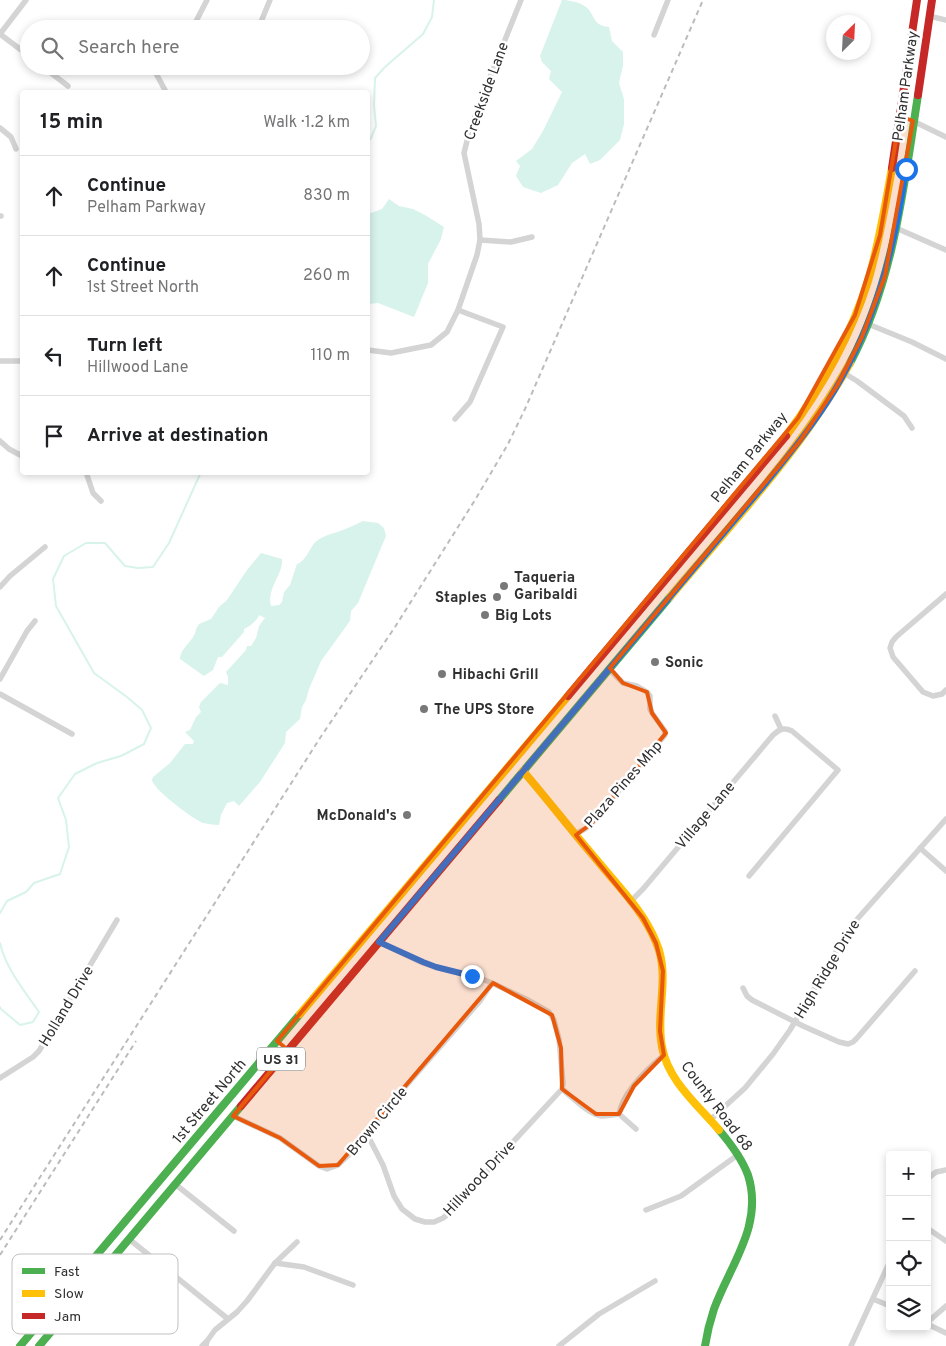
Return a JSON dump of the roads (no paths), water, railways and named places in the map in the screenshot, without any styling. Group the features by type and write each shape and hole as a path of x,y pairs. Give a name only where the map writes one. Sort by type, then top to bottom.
{"main road":[{"path":"917,3 930,8"},
{"name":"Pelham Parkway","path":"515,758 788,433 812,398 831,365 850,329 862,299 877,249 917,3"},
{"name":"Pelham Parkway","path":"523,771 799,442 827,403 844,373 868,324 885,276 896,228 914,121 930,8"},
{"path":"900,116 914,121"},
{"path":"883,220 896,228"},
{"path":"862,299 874,307"},
{"path":"831,365 844,373"},
{"path":"788,433 799,442"},
{"path":"742,487 755,496"},
{"path":"672,572 682,582"},
{"path":"612,643 624,650"},
{"name":"County Road 68","path":"515,758 523,771 630,902 652,933 662,962 664,986 660,1031 664,1055 678,1082 687,1094 739,1154 747,1173 752,1206 750,1221 742,1250 710,1318 705,1346"},
{"name":"1st Street North","path":"97,1254 515,758"},
{"name":"1st Street North","path":"117,1254 523,771"},
{"path":"465,817 476,827"},
{"path":"419,873 430,882"},
{"path":"366,935 379,942"},
{"path":"332,976 342,986"},
{"path":"277,1041 288,1050"},
{"path":"222,1106 233,1116"},
{"path":"164,1176 175,1184"},
{"path":"119,1228 129,1239"},
{"name":"1st Street North","path":"20,1346 30,1334"},
{"name":"1st Street North","path":"39,1346 49,1334"}],"street":[{"path":"20,49 0,34 26,0"},
{"path":"197,20 207,0"},
{"path":"262,20 270,0"},
{"name":"Creekside Lane","path":"370,350 391,354 431,345 447,332 458,310 477,256 480,240 479,224 464,153 480,102 522,0"},
{"path":"654,35 668,0"},
{"path":"930,8 946,20"},
{"path":"54,75 68,86"},
{"path":"157,75 165,90"},
{"path":"914,121 946,137"},
{"path":"0,128 11,137 16,149"},
{"path":"896,228 946,250"},
{"path":"480,240 511,242 532,237"},
{"path":"455,419 470,402 503,327 458,310"},
{"path":"868,324 912,342 946,359"},
{"path":"0,360 20,360"},
{"path":"844,373 858,381 904,416 912,428"},
{"path":"0,441 20,455"},
{"path":"87,475 93,493 101,501"},
{"path":"0,587 10,576 45,547"},
{"path":"946,594 896,637 887,648 924,692 933,696 942,694 946,690"},
{"path":"0,679 27,631 35,621"},
{"name":"Plaza Pines Mhp","path":"575,834 591,824 666,733 650,709 650,696 647,692 637,686 623,683 609,669"},
{"path":"0,694 72,734"},
{"path":"932,703 933,696"},
{"path":"749,876 838,770 792,731 781,729 775,716"},
{"name":"Village Lane","path":"630,902 773,735 781,729"},
{"name":"High Ridge Drive","path":"710,1120 755,1076 773,1054 795,1022 852,925 946,819"},
{"path":"920,848 946,871"},
{"name":"Holland Drive","path":"0,1078 33,1057 39,1051 118,920"},
{"path":"379,942 433,966 492,983 526,999 552,1015 556,1023 561,1048 562,1089 581,1105 596,1114 603,1116 619,1114 636,1128"},
{"path":"743,988 747,996 752,1000 844,1044 853,1042 915,971"},
{"name":"Brown Circle","path":"233,1116 274,1135 313,1163 327,1168 338,1165 367,1134 398,1095 480,1001 492,983"},
{"path":"619,1114 623,1102 634,1086 664,1055"},
{"name":"Hillwood Drive","path":"367,1134 394,1196 402,1209 415,1219 434,1222 443,1218 465,1198 501,1155 562,1089"},
{"path":"646,1210 681,1196 739,1154"},
{"path":"931,1175 946,1170"},
{"path":"175,1184 234,1231"},
{"path":"931,1231 946,1241"},
{"path":"129,1239 147,1254"},
{"path":"205,1344 215,1330 247,1301 275,1263 296,1242"},
{"path":"275,1263 304,1267 352,1285"},
{"path":"854,1345 886,1270"},
{"path":"178,1279 228,1320"},
{"path":"559,1346 598,1314 655,1281"},
{"path":"873,1299 886,1304"},
{"path":"931,1319 946,1306"},
{"path":"931,1326 946,1333"}],"waterway":[{"path":"370,139 376,126 374,106 375,78 423,34 432,17 434,0"},
{"path":"0,913 7,901 26,892 34,883 60,874 69,847 66,820 58,798 75,774 97,763 121,756 144,744 151,728 142,710 94,673 56,606 53,579 64,556 86,543 105,543 125,566 138,568 153,567 169,543 200,475"},
{"path":"0,943 11,970 39,1012 33,1022 20,1025 0,1007"}],"railway":[{"path":"0,1240 320,738 395,627 508,444 703,0"},
{"path":"0,1255 136,1041"}],"place":[{"name":"Taqueria Garibaldi","path":"504,586"},
{"name":"Staples","path":"497,597"},
{"name":"Big Lots","path":"485,615"},
{"name":"Sonic","path":"655,662"},
{"name":"Hibachi Grill","path":"442,674"},
{"name":"The UPS Store","path":"424,709"},
{"name":"McDonald's","path":"407,815"}]}
